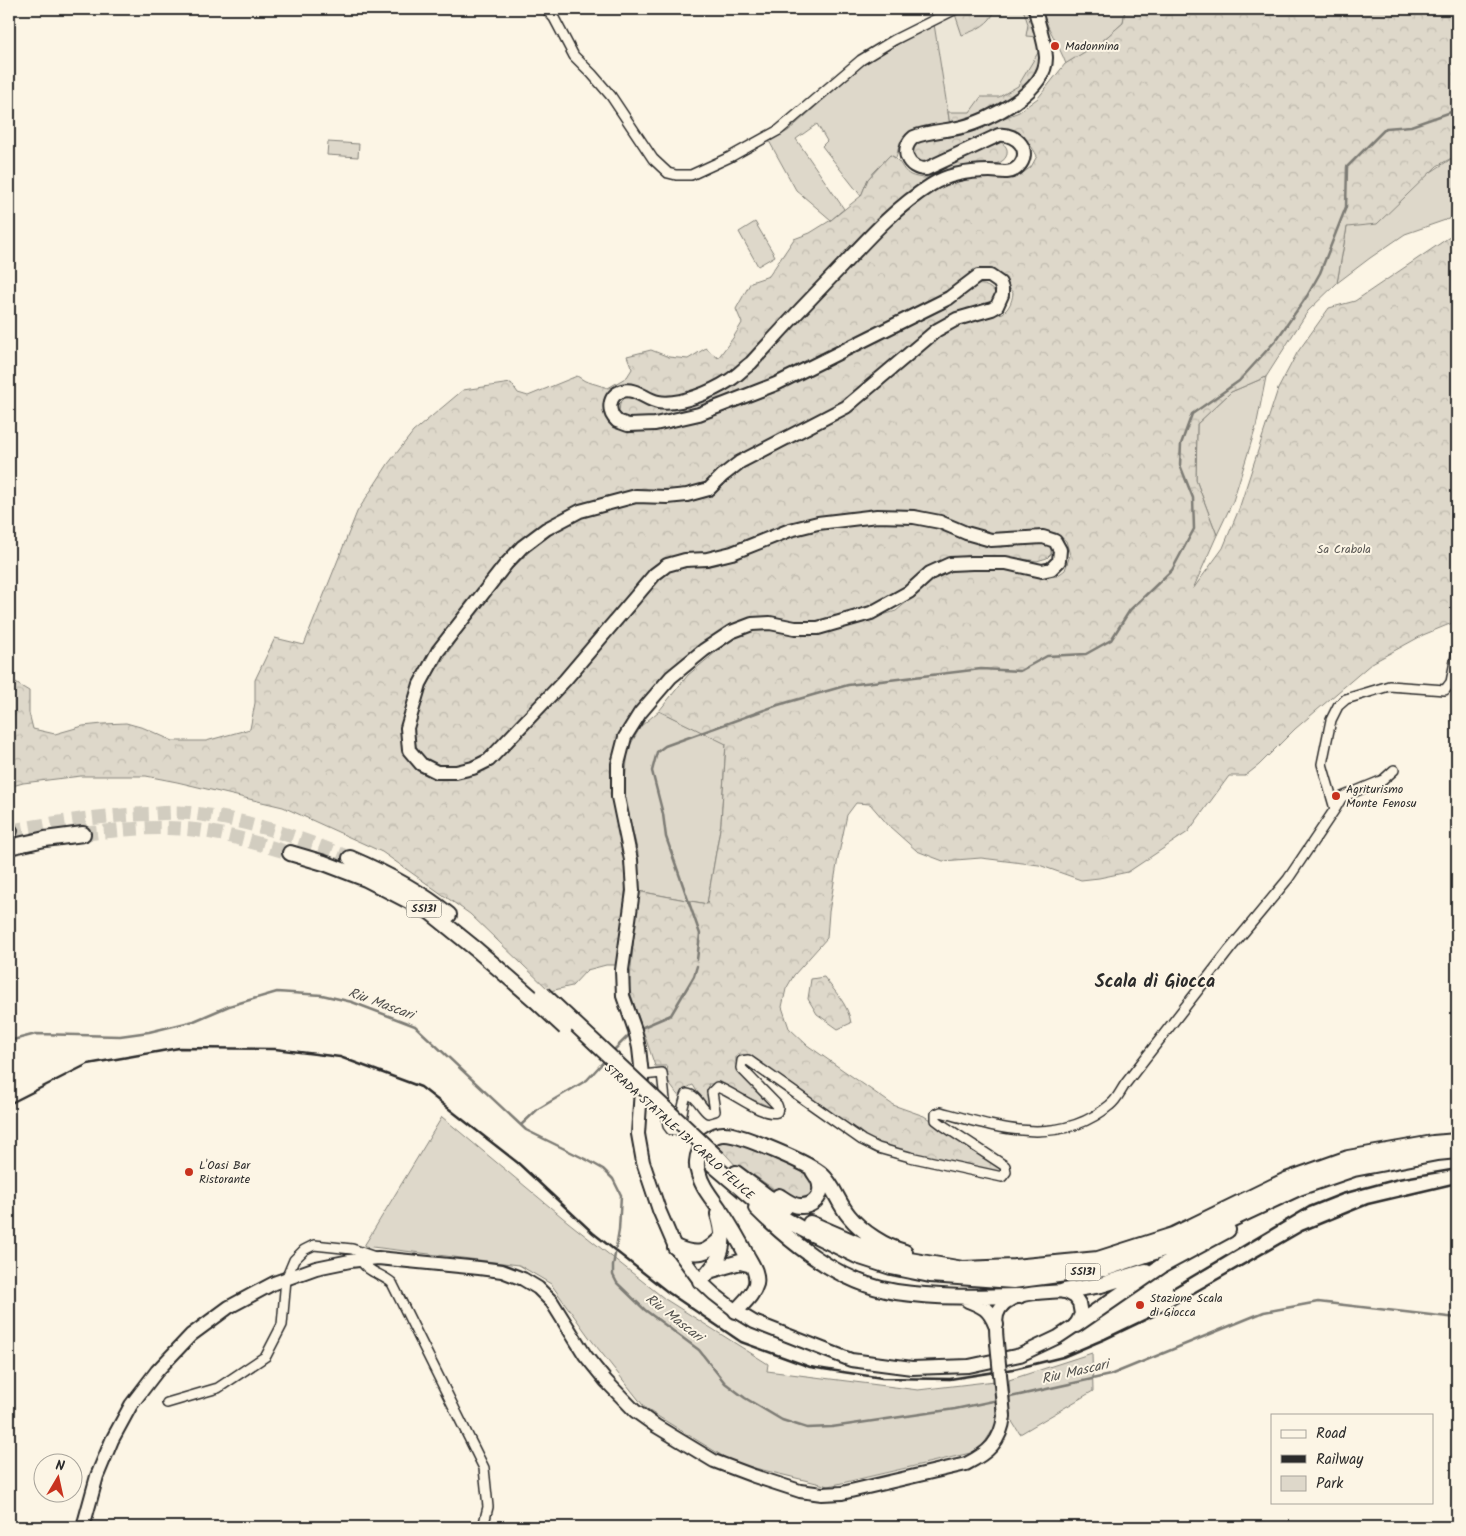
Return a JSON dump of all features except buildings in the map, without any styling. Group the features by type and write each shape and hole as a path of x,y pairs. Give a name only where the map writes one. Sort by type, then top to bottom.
{"highway":[{"path":"9,848 83,834"},
{"name":"STRADA STATALE 131 CARLO FELICE","path":"290,853 324,863 366,879 430,912 540,998"},
{"name":"STRADA STATALE 131 CARLO FELICE","path":"350,858 389,875 436,904 540,998 759,1204 802,1229 857,1256 891,1267 930,1275 1013,1281 1104,1269 1181,1243 1299,1188 1354,1169 1457,1151"},
{"path":"736,1311 751,1294 756,1284 756,1276 736,1234 704,1187 697,1170 698,1154 704,1144 711,1138 724,1133 741,1136 810,1166 822,1174 829,1182 848,1216 881,1242 898,1250 936,1258 964,1269"},
{"name":"STRADA STATALE 131 CARLO FELICE","path":"717,1163 798,1216 863,1246 892,1257 964,1269 1014,1267 1098,1259 1174,1234 1286,1180 1348,1158 1433,1143 1457,1141"},
{"path":"717,1163 799,1206 810,1205 819,1195 819,1181 810,1166"},
{"path":"717,1163 774,1226 798,1246 824,1264 862,1282 894,1292 955,1297 1019,1296"},
{"path":"700,1281 712,1270 721,1252 723,1236 715,1203"},
{"path":"1076,1325 1163,1265 1234,1227 1262,1205"},
{"path":"676,1247 688,1253 701,1253 712,1248 723,1236"},
{"path":"712,1270 740,1262 752,1265"},
{"path":"1064,1291 1101,1285 1163,1265"},
{"path":"955,1297 984,1306 992,1314 996,1324"}],"main road":[{"path":"83,1527 97,1476 112,1440 130,1405 157,1371 191,1335 229,1307 274,1283 316,1268 378,1258 479,1268 502,1272 523,1279 538,1288 552,1302 585,1355 606,1381 635,1411 714,1461 800,1491 822,1494 842,1493 966,1464 983,1456 1002,1430 1004,1416 997,1343 996,1324 998,1313 1002,1306 1019,1296 1064,1291 1075,1297 1079,1304 1081,1314 1076,1325 1058,1337 1020,1355 969,1366 912,1368 851,1360 754,1322 736,1311 700,1281 676,1247 659,1210 643,1162 638,1134 642,1075 640,1048 623,996 622,970 632,891 631,860 618,797 618,764 625,737 640,713 671,678 704,650 731,632 752,624 770,623 795,628 818,628 871,612 890,604 909,592 930,573 950,564 1006,563 1047,571 1059,561 1061,554 1058,545 1045,537 990,540 966,533 940,522 914,517 876,516 818,522 790,530 732,553 707,559 685,560 667,565 655,574 565,680 489,760 473,768 456,772 437,772 421,764 409,750 407,728 420,684 438,651 506,564 522,547 546,529 580,511 636,496 668,497 688,495 709,489 740,462 846,407 937,330 956,319 997,306 1002,295 1000,283 990,276 978,276 949,298 776,384 698,414 655,424 628,424 617,421 611,413 610,404 613,397 623,390 633,391 657,402 670,402 694,398 730,380 751,363 868,237 918,192 938,180 956,175 990,171 1007,172 1018,167 1023,156 1021,144 1011,136 1005,135 926,169 917,168 911,164 907,158 906,149 909,141 914,137 964,127 1020,99 1031,89 1041,74 1046,59 1035,9"}],"street":[{"path":"546,9 554,18 574,56 611,96 653,159 668,173 676,176 691,175 730,157 779,130 861,60 894,40 956,9"},
{"path":"1334,809 1322,764 1331,720 1338,706 1346,699 1389,686 1446,690 1451,682 1457,651"},
{"path":"642,1075 662,1073 668,1126 671,1130 678,1130 686,1094 694,1097 708,1113 713,1112 716,1106 712,1092 717,1087 747,1104 771,1113 777,1112 777,1105 742,1068 742,1061 748,1060 862,1140 878,1148 1002,1177 1006,1172 1004,1166 936,1120 936,1114 940,1112 1012,1130 1036,1132 1066,1129 1092,1117 1112,1104 1126,1083 1230,949 1288,879 1342,797 1383,780 1394,770"},
{"path":"167,1403 218,1388 266,1356 282,1325 286,1279 294,1260 304,1250 314,1245 352,1249 378,1258"},
{"path":"361,1260 365,1267 384,1276 392,1283 484,1468 488,1507 483,1527"}],"shaded area":[{"path":"961,9 1031,9 1039,51 1029,85 950,125 934,24"}],"green space":[{"path":"961,9 996,9 990,19 982,26 962,35 955,14"},
{"path":"1023,9 1031,9 1037,37 1026,36 1028,24"},
{"path":"1041,9 1125,9 1123,23 1101,42 1066,64"},
{"name":"Sa Crabola","path":"1125,9 1457,9 1457,155 1437,166 1377,224 1347,227 1337,283 1308,311 1266,377 1231,392 1197,424 1196,480 1217,535 1193,589 1223,548 1239,509 1278,389 1297,353 1329,308 1355,301 1457,232 1457,621 1423,635 1372,663 1295,729 1259,765 1245,776 1229,776 1188,832 1128,872 1081,880 1039,865 981,858 943,861 917,851 889,826 870,804 856,803 847,815 829,912 827,938 794,975 786,989 782,1007 789,1028 807,1045 893,1105 924,1116 995,1163 1000,1168 1000,1171 996,1173 888,1147 857,1134 836,1116 751,1056 739,1054 736,1056 736,1062 775,1109 716,1084 708,1084 713,1099 710,1109 693,1085 685,1090 680,1098 665,1078 668,1066 655,1066 629,989 638,891 707,904 721,823 726,744 659,711 688,675 728,642 745,632 762,628 821,634 896,611 947,570 957,567 1002,569 1047,577 1057,576 1065,570 1070,555 1066,541 1056,533 1043,530 999,535 871,512 702,555 668,559 654,566 573,664 486,756 457,768 441,767 423,758 416,746 413,732 416,714 423,694 434,673 477,609 505,575 530,551 553,533 571,522 615,507 636,503 688,502 707,497 723,486 737,472 818,428 926,344 959,322 1003,313 1010,304 1013,293 1001,277 977,272 958,282 946,295 794,370 712,406 640,422 625,418 619,412 620,403 630,396 654,406 671,408 688,405 711,396 876,238 925,197 946,183 965,178 1020,175 1031,167 1037,156 1029,144 1014,133 1001,130 994,130 927,165 916,162 911,149 921,138 958,136 1019,112 1038,98 1065,64 1101,42 1123,23"},
{"path":"934,24 950,125 908,134 900,142 896,158 890,155 868,179 861,196 822,146 827,141 817,124 796,139 844,209 831,220 796,190 769,141 788,131 865,63"},
{"path":"1039,51 1036,72 1030,84 1023,91 993,109 950,125 948,112 970,112 981,97 999,97 1018,86"},
{"path":"999,141 1007,149 1005,158 1000,162 985,166 954,168 925,182 732,374 685,395 668,397 656,395 632,384 624,386 613,394 613,424 628,433 675,426 790,385 853,351 943,308 975,286 988,287 995,292 990,304 958,314 843,405 707,485 551,520 424,665 408,756 465,776 662,574 680,566 701,566 726,562 778,541 823,527 889,520 927,523 981,543 1000,547 1044,543 1051,548 1051,554 1047,558 1037,561 1008,557 944,559 923,571 893,596 870,608 836,618 810,623 755,618 662,678 613,773 615,815 623,853 626,880 623,922 616,965 606,965 587,970 572,986 550,991 470,914 382,852 283,807 146,776 81,776 23,783 9,787 9,679 29,691 29,713 33,729 55,734 83,726 126,723 144,728 173,741 206,741 250,729 255,703 255,680 275,638 304,645 357,512 388,464 413,432 463,390 511,383 518,393 528,396 577,376 585,381 608,388 627,377 632,369 627,356 651,350 669,357 688,359 706,348 718,358 742,323 736,309 751,282 769,276 794,239 810,233 831,220 861,196 868,179 890,155 911,175 926,178 987,144"},
{"path":"328,142 359,144 358,157 327,155"},
{"path":"1457,155 1457,216 1405,234 1337,283 1347,227"},
{"path":"755,222 775,256 758,266 739,232"},
{"path":"1266,377 1256,427 1233,501 1217,535 1196,480 1197,424 1231,392"},
{"path":"659,711 726,743 721,823 707,904 638,891 638,853 624,794 628,749 641,726"},
{"path":"824,977 840,998 847,1010 851,1023 838,1029 817,1014 808,999 811,979"},
{"path":"442,1117 568,1222 665,1299 768,1364 767,1371 918,1390 995,1381 996,1425 979,1451 829,1486 734,1463 646,1409 589,1337 551,1284 519,1265 364,1246"},
{"path":"726,1140 810,1173 815,1190 807,1202 785,1197 752,1174 738,1168 716,1144"},
{"path":"1092,1353 1093,1391 1020,1434 1011,1420 1009,1380"}],"waterway":[{"path":"697,960 700,934 666,837 663,814 652,771 657,752 665,746 778,705 848,685 981,669 1020,671 1047,656 1086,654 1111,640 1130,610 1172,570 1194,529 1193,498 1180,465 1181,444 1192,414 1239,381 1277,339 1307,296 1320,273 1346,207 1347,167 1386,128 1411,126 1457,110"},
{"path":"643,1027 671,1015 694,976 697,966"},
{"name":"Riu Mascari","path":"9,1041 36,1034 120,1036 149,1032 194,1021 229,1006 277,992 322,995 352,1002 415,1026 526,1130 589,1161 603,1169 613,1179 621,1195 619,1230 613,1266 613,1275 617,1283 645,1310 699,1350 725,1383 745,1398 782,1420 807,1428 832,1427 955,1409 998,1400"},
{"path":"612,1052 631,1033"},
{"path":"521,1125 538,1109 587,1080 607,1058"},
{"name":"Riu Mascari","path":"1006,1398 1110,1375 1264,1312 1318,1302 1457,1318"}],"tunnel":[{"path":"10,831 98,817 189,813 251,824 311,843 350,858"},
{"path":"83,834 147,828 199,830 226,835 290,853"}],"railway":[{"path":"9,1104 88,1064 179,1048 275,1049 340,1057 421,1087 518,1163 593,1233 669,1293 741,1342 810,1367 882,1378 950,1379 1014,1369 1063,1357 1155,1315 1302,1231 1368,1204 1457,1183"},
{"path":"1173,1288 1309,1207 1342,1194 1398,1179 1457,1169"}],"place":[{"name":"Madonnina","path":"1055,46"},
{"name":"Agriturismo Monte Fenosu","path":"1336,796"},
{"name":"L'Oasi Bar Ristorante","path":"189,1172"},
{"name":"Stazione Scala di Giocca","path":"1140,1305"}],"district":[{"name":"Scala di Giocca","path":"1155,982"}]}
